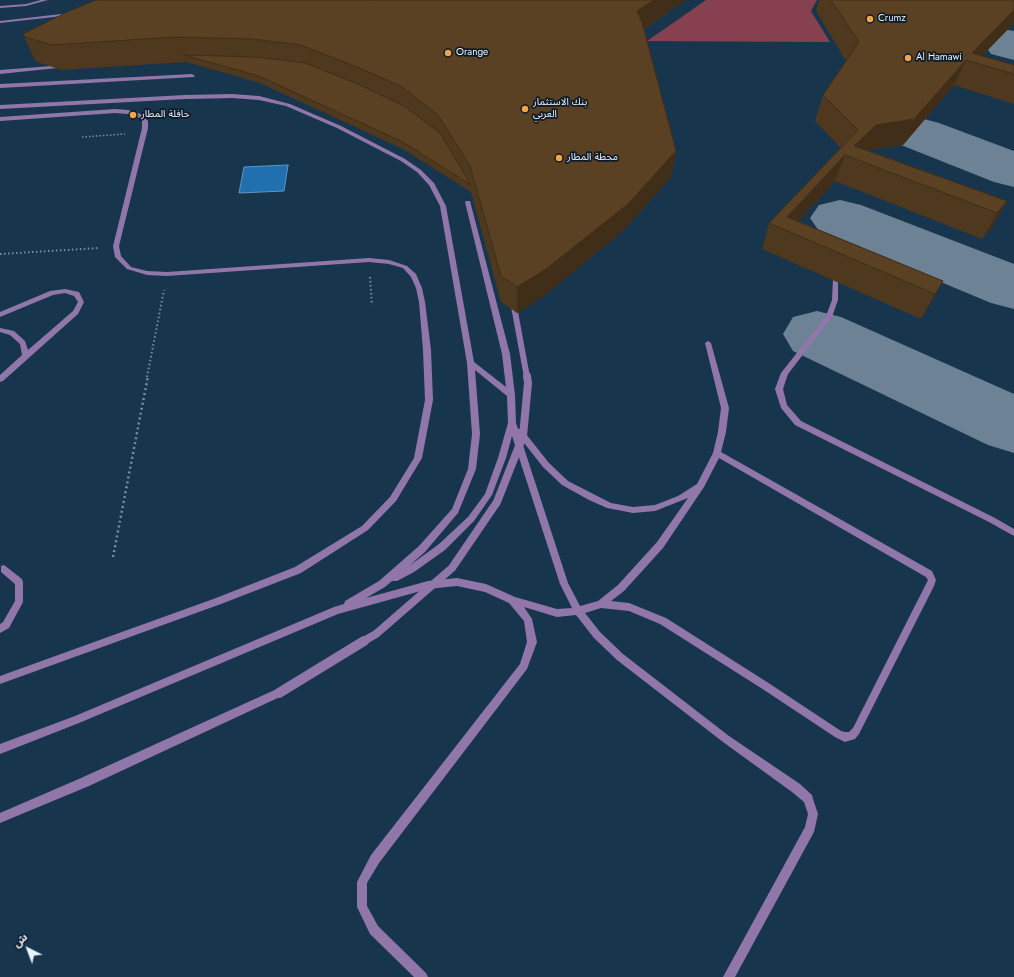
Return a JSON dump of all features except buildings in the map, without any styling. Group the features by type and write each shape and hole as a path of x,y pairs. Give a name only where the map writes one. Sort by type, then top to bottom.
{"lane":[{"path":"0,7 26,5 46,0"},
{"path":"0,22 79,14"},
{"path":"0,72 69,66"},
{"path":"0,86 192,76"},
{"path":"0,107 186,96 232,96 259,98 288,105 339,127 402,160 419,171 432,184 443,206 471,363 476,434 472,469 455,511 422,549 382,584"},
{"path":"0,119 128,112 139,115 145,121 144,133 116,246 118,257 129,268 147,273 167,274 369,260 389,262 405,267 414,276 419,288 422,302 427,350 429,400 418,458 393,499 365,528 298,570 218,601 0,680"},
{"path":"468,202 506,354 511,395 512,423 564,584 578,611 597,635 620,657 726,739 796,788 808,799 813,814 810,828 729,977"},
{"path":"835,282 835,300 829,318 785,373 780,389 784,406 798,423 992,520 1014,533"},
{"path":"0,818 85,782 279,693 376,634 452,568 497,502 523,436 528,383 511,289"},
{"path":"0,315 52,293 65,291 77,294 82,302 76,312 0,379"},
{"path":"0,330 12,333 23,342 26,356"},
{"path":"0,749 76,720 337,610 428,584 457,582 486,588 512,600 557,614 578,611 601,604 621,588 660,545 701,485 717,453 722,432 725,408 716,366 708,342"},
{"path":"471,363 511,395"},
{"path":"337,610 382,584 412,569 442,546 471,519 488,495 502,458 512,423"},
{"path":"512,423 546,465 565,483 610,506 633,510 654,508 681,498 701,485"},
{"path":"601,604 629,607 657,619 764,685 838,734 845,737 852,736 856,731 930,586 932,580 929,574 923,569 717,453"},
{"path":"0,629 6,625 20,602 19,582 4,569"},
{"path":"422,977 374,930 362,907 362,882 374,859 524,666 532,642 528,619 512,600"}],"path":[{"path":"82,137 144,133"},
{"path":"0,254 116,246"},
{"path":"369,260 372,305"},
{"path":"113,557 167,274"}],"shaded area":[{"path":"706,0 817,0 811,11 830,42 647,41"}],"water":[{"path":"288,165 284,191 239,193 244,167"}],"taxiway":[{"path":"1008,44 1014,46"},
{"path":"920,134 1014,170"},
{"path":"840,218 1014,288"},
{"path":"817,334 1014,425"}],"place":[{"name":"Crumz","path":"870,19"},
{"name":"Orange","path":"448,53"},
{"name":"Al Hamawi","path":"908,58"},
{"name":"بنك الاستثمار العربي","path":"525,109"},
{"name":"حافلة المطار","path":"133,115"},
{"name":"محطة المطار","path":"559,158"}]}
